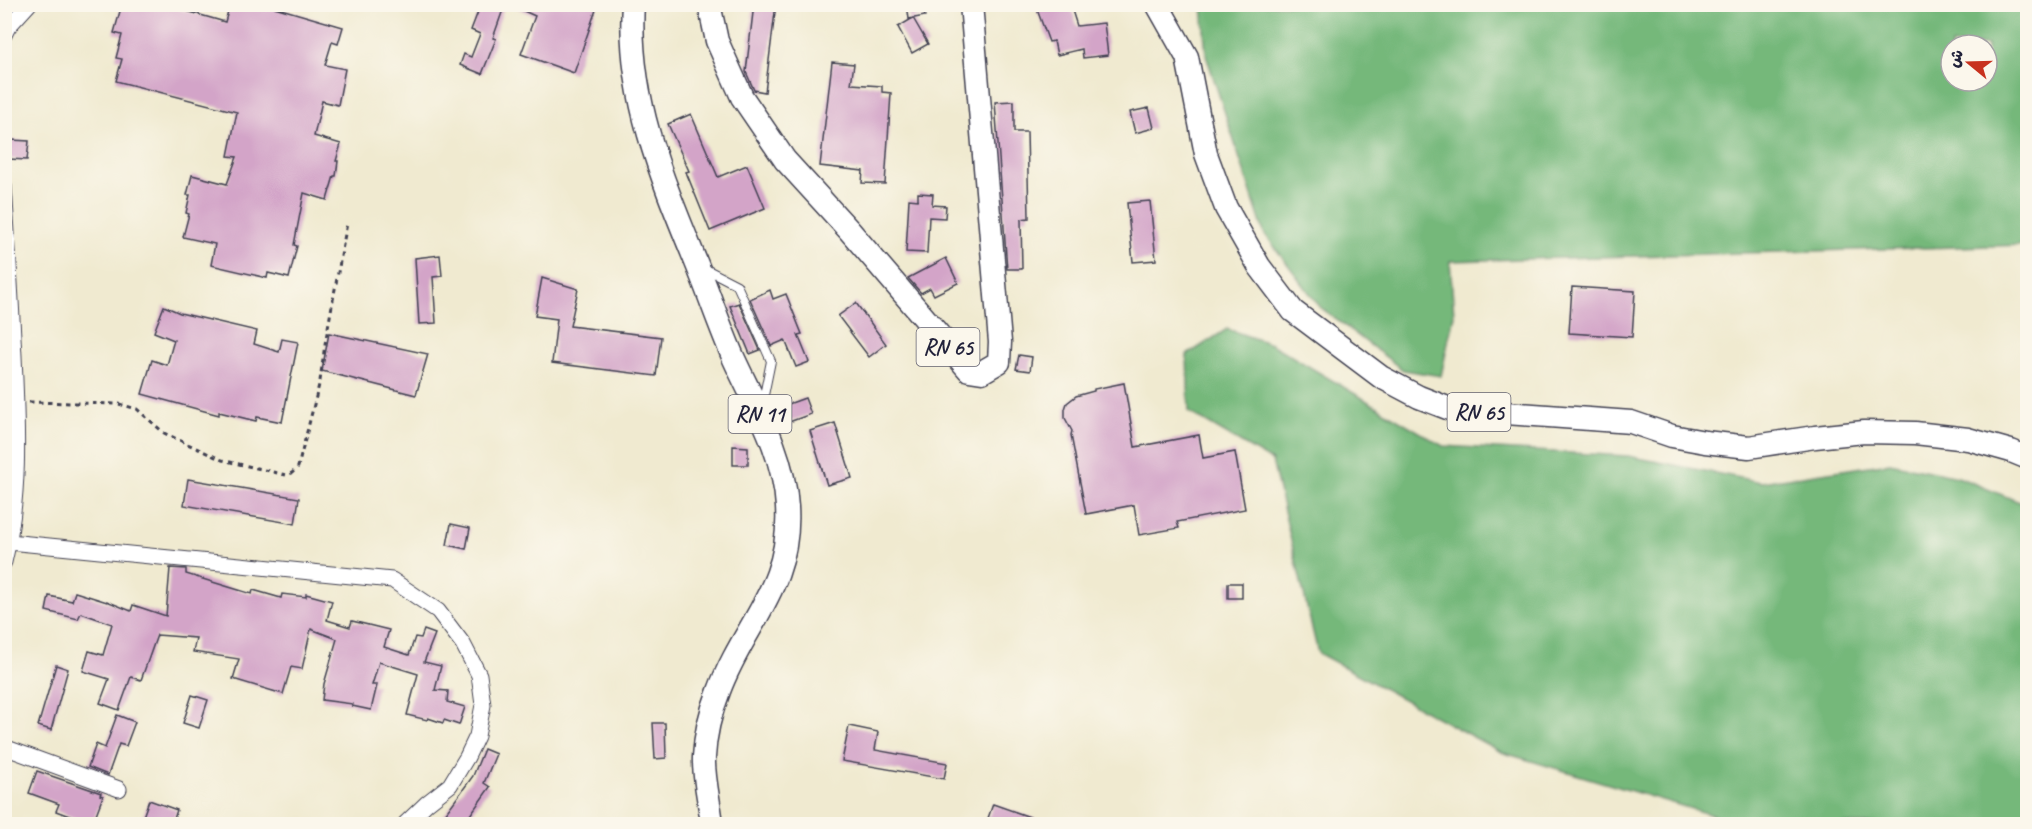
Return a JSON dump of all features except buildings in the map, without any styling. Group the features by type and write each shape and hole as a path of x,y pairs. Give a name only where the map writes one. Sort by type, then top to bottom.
{"main road":[{"name":"RN 11","path":"633,4 637,88 644,123 733,356 776,449 784,479 788,508 787,542 777,578 729,668 712,712 704,758 712,825"},
{"name":"RN 65","path":"709,4 717,40 742,97 785,160 849,230 969,370 982,372 999,362 1000,342 971,4"},
{"name":"RN 65","path":"1157,4 1187,57 1206,154 1226,208 1259,266 1293,311 1382,377 1419,397 1450,409 1631,422 1672,436 1749,447 1864,432 1915,433 1968,438 2028,458"}],"street":[{"path":"4,35 8,27 29,4"},
{"path":"4,186 16,401 17,482 4,562"},
{"path":"9,542 392,580 438,611 463,644 479,675 483,705 477,736 450,785 427,803 405,825"},
{"path":"4,747 119,789"}],"lane":[{"path":"697,264 737,285 771,361 760,415"}],"path":[{"path":"16,401 119,404 137,409 164,433 222,460 286,475 292,473 298,467 320,381 347,224"}],"green space":[{"path":"1202,5 2027,5 2027,245 1450,261 1454,315 1441,376 1403,370 1320,307 1264,233 1206,55"},
{"path":"1227,329 1271,344 1443,446 1628,456 1761,482 1890,463 1958,477 2027,505 2027,824 1742,824 1501,752 1318,653 1272,461 1189,412 1187,355"}]}
